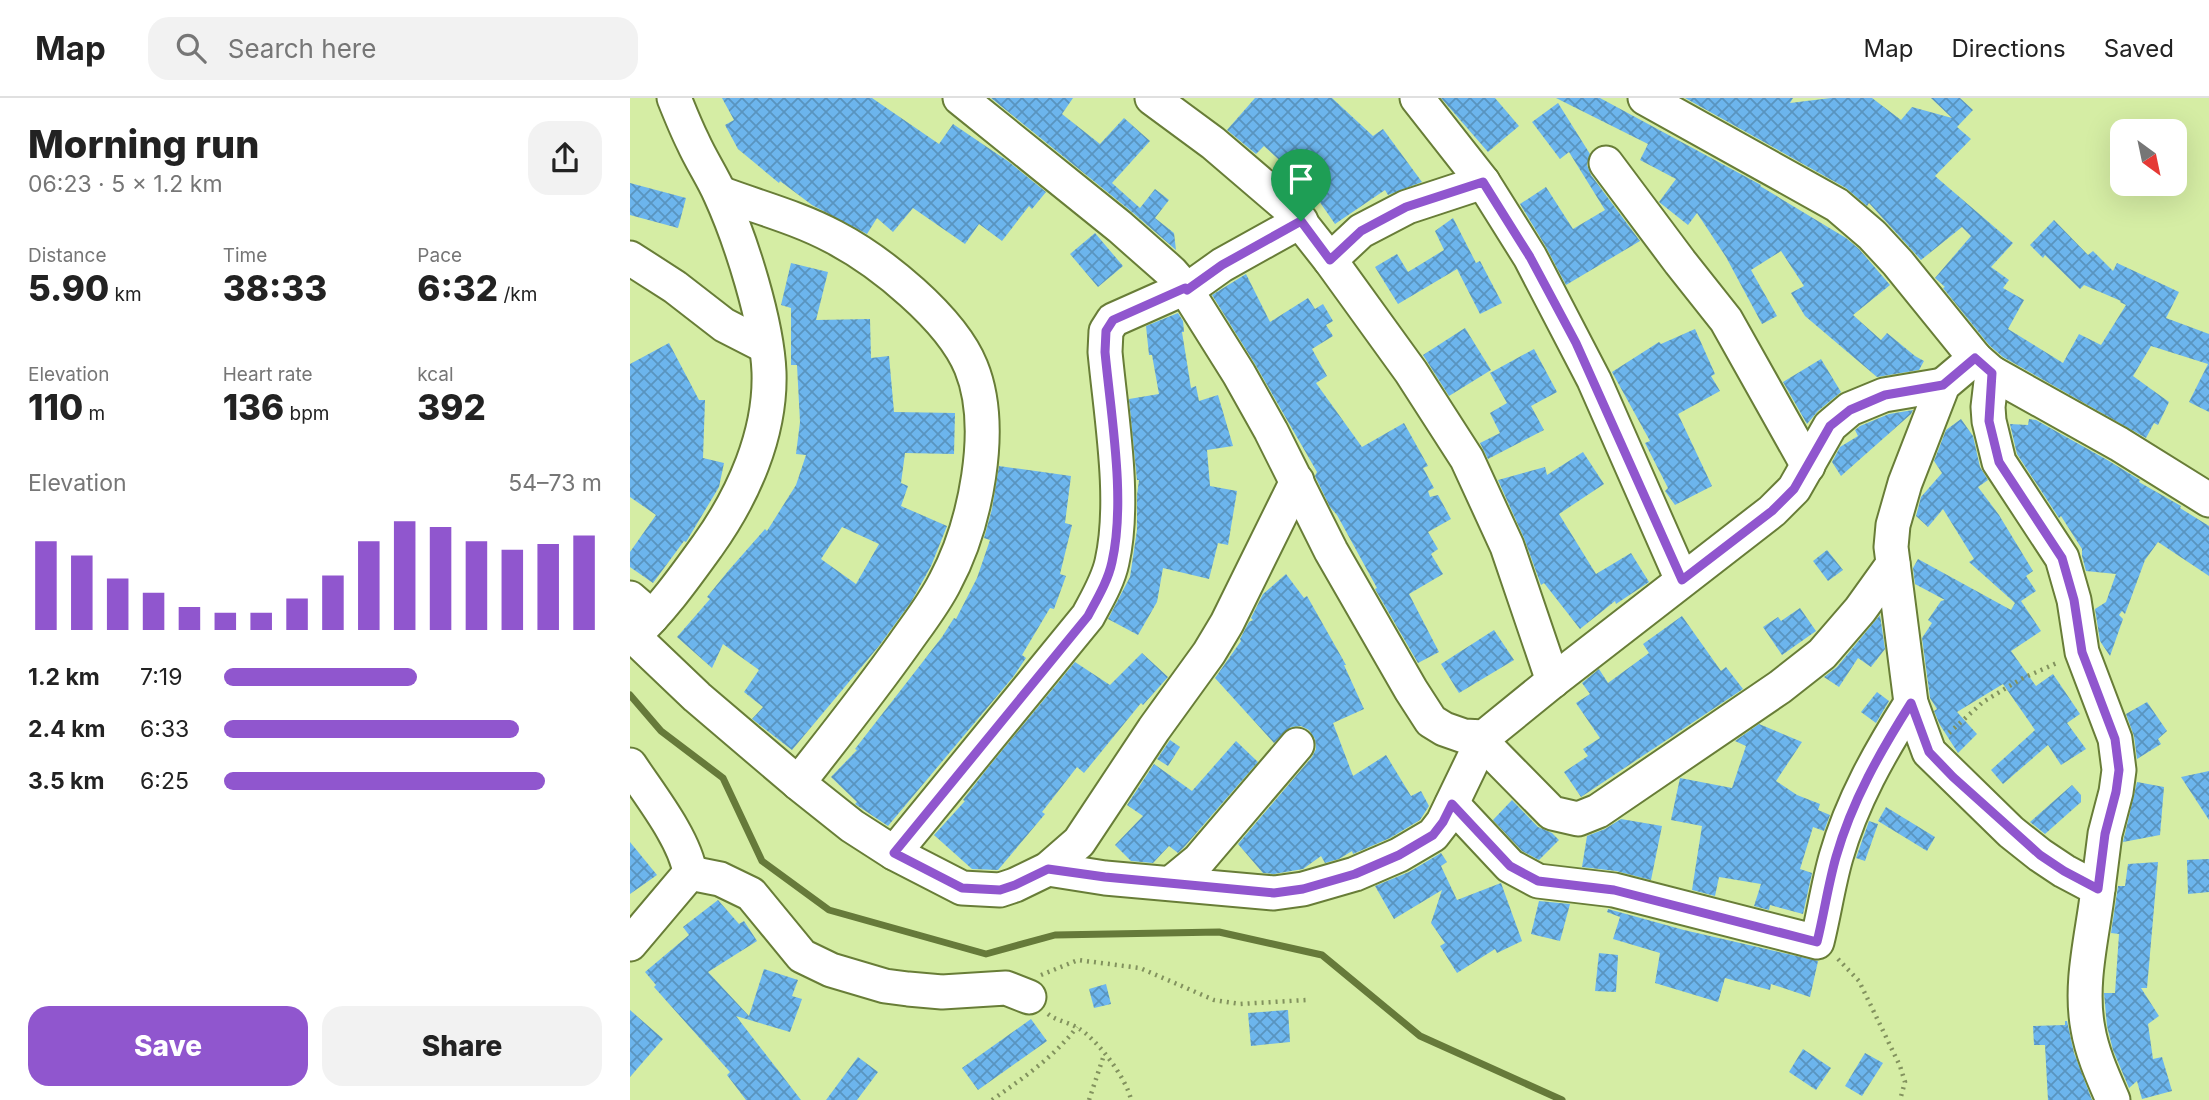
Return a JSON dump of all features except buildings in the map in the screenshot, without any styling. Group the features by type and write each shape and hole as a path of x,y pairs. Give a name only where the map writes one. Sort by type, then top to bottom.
{"street":[{"path":"674,98 693,143 720,193 750,277 769,372 754,459 744,484 720,528 691,569 636,622 697,697 852,826 894,853 962,888 1000,890 1048,869 1079,842 1154,729 1209,653 1227,623 1297,481"},
{"path":"960,98 1140,243 1186,289 1239,374 1363,611 1431,721 1444,729 1483,740 1552,813 1577,819 1598,811 1780,687 1822,654 1860,610 1893,564"},
{"path":"1153,98 1271,190 1301,221 1411,372 1467,458 1507,545 1553,681"},
{"path":"1417,98 1483,182 1530,257 1576,343 1682,580"},
{"path":"1645,98 1837,205 1872,235 1898,263 1983,365 2130,450 2209,500"},
{"path":"1606,163 1679,262 1726,320 1808,466"},
{"path":"1330,260 1361,231 1406,207 1483,182"},
{"path":"720,193 832,236 874,262 933,313 956,341 970,365 980,398 981,468 971,518 959,554 930,608 866,697 798,783"},
{"path":"894,853 1088,616 1105,584 1116,541 1117,492 1105,352 1106,331 1113,320 1186,289 1222,265 1301,221"},
{"path":"630,258 666,280 724,325 765,346"},
{"path":"1048,869 1274,893 1303,889 1355,874 1399,855 1433,835 1443,822 1483,740 1553,681 1772,511 1794,489 1830,426 1850,410 1885,395 1943,385 1983,365"},
{"path":"1983,365 1989,421 1999,462 2062,558 2074,600 2082,652 2115,739 2119,770 2105,834 2085,981 2087,1028 2098,1066 2113,1100"},
{"path":"1943,385 1916,453 1893,525 1893,564 1911,703 1929,752 2011,832 2064,871 2098,889"},
{"path":"1452,804 1510,866 1538,881 1614,890 1817,942 1835,858 1846,827 1881,750 1911,703"},
{"path":"1171,883 1199,860 1297,745"},
{"path":"630,765 688,858 690,873 630,944"},
{"path":"690,873 720,878 751,894 802,956 831,970 885,986 908,989 1019,993"}],"path":[{"path":"1929,752 1983,702 2021,679 2082,652"},
{"path":"1817,942 1859,981 1870,1001 1905,1082 1900,1100"},
{"path":"1132,1100 1127,1085 1092,1039 1077,1027 1056,1020 1019,993 1077,960 1140,968 1214,1000 1240,1004 1306,1000"},
{"path":"992,1100 1041,1066 1077,1027"},
{"path":"1089,1100 1104,1054"}],"waterway":[{"path":"630,695 661,731 723,778 762,861 829,910 986,954 1055,935 1219,932 1322,955 1420,1036 1562,1100"}],"route":[{"path":"1483,182 1530,257 1576,343 1682,580 1772,511 1794,489 1830,426 1850,410 1885,395 1943,385 1975,358 1992,373 1989,421 1999,462 2062,558 2074,600 2082,652 2115,739 2119,770 2105,834 2098,889 2040,855 2011,832 1953,777 1929,752 1911,703 1881,750 1846,827 1835,858 1817,942 1614,890 1538,881 1510,866 1452,804 1433,835 1399,855 1355,874 1303,889 1274,893 1048,869 1000,890 962,888 894,853 1088,616 1105,584 1116,541 1117,492 1105,352 1106,331 1113,320 1185,288 1187,290 1222,265 1301,221 1330,260 1361,231 1406,207 1483,182"}]}
